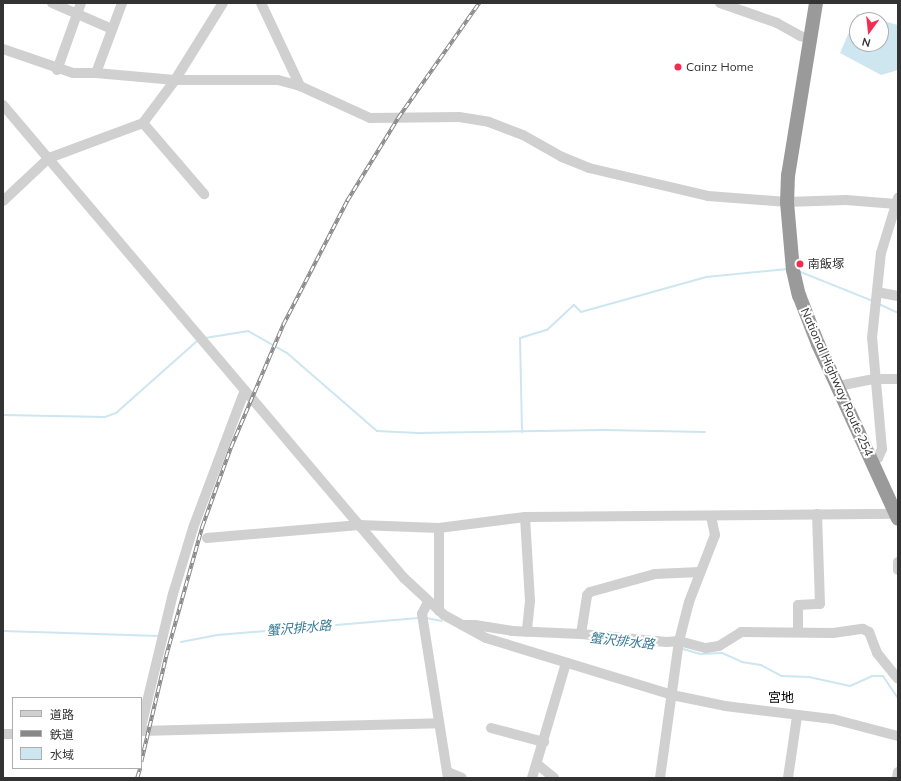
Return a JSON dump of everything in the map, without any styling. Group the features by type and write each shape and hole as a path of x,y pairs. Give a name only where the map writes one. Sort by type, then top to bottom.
{"highway":[{"name":"National Highway Route 254","path":"816,3 788,175 787,202 793,270 800,295 818,344 897,515"}],"street":[{"path":"53,3 112,29"},
{"path":"57,70 81,3"},
{"path":"96,73 122,3"},
{"path":"3,201 49,158 143,123 175,80 223,3"},
{"path":"261,3 300,86"},
{"path":"720,3 777,23 800,36 811,38"},
{"path":"3,49 57,70 72,73 96,73 175,80 278,80 300,86 370,118 459,117 489,122 523,134 562,157 589,168 708,196 787,202 846,200 897,201 881,253 872,338 874,379 882,449 878,458 872,461"},
{"path":"3,105 404,578 439,611 460,625 486,638 672,695 797,716 832,719 898,736"},
{"path":"143,123 204,194"},
{"path":"877,292 898,296"},
{"path":"838,386 874,379 898,379"},
{"path":"142,723 177,579 193,528 245,390"},
{"path":"207,538 359,525 439,528 525,517 817,514 897,515"},
{"path":"798,631 798,605 820,604 817,514"},
{"path":"660,778 679,641 689,602 715,535 711,516"},
{"path":"525,517 530,601 527,632"},
{"path":"439,528 439,611"},
{"path":"898,562 898,570"},
{"path":"581,634 587,595 590,592 655,574 700,572"},
{"path":"428,602 422,614 448,775 462,778"},
{"path":"460,625 475,625 527,632 581,634 667,642 679,641 706,648 720,646 741,632 798,631 833,633 864,628 869,632 878,653 898,679"},
{"path":"532,778 544,742 566,663"},
{"path":"788,778 797,716"},
{"path":"142,731 439,723"},
{"path":"491,728 544,742"},
{"path":"537,764 554,778"},
{"path":"897,778 898,772"}],"water":[{"path":"889,22 898,25 898,70 881,75 840,53 849,32 849,52 889,52"}],"waterway":[{"path":"522,432 520,338 547,330 574,305 581,312 706,277 788,269"},
{"path":"798,271 873,301"},
{"path":"879,304 898,313"},
{"path":"205,338 248,331 287,353 377,431 418,433 604,430 705,432"},
{"path":"3,415 105,417 116,413 197,341"},
{"name":"蟹沢排水路","path":"181,642 217,635 418,618"},
{"name":"蟹沢排水路","path":"426,618 442,621"},
{"name":"蟹沢排水路","path":"3,631 159,636"},
{"name":"蟹沢排水路","path":"683,649 701,654 722,653 742,662 761,665 782,676 809,677 850,686 872,676 883,676 898,698"}],"railway":[{"path":"142,758 166,656 202,527 231,447 283,325 347,201 398,118 479,3"},
{"path":"137,778 140,769"}],"place":[{"name":"Cainz Home","path":"678,67"},
{"name":"南飯塚","path":"800,264"}],"district":[{"name":"宮地","path":"781,697"}]}
